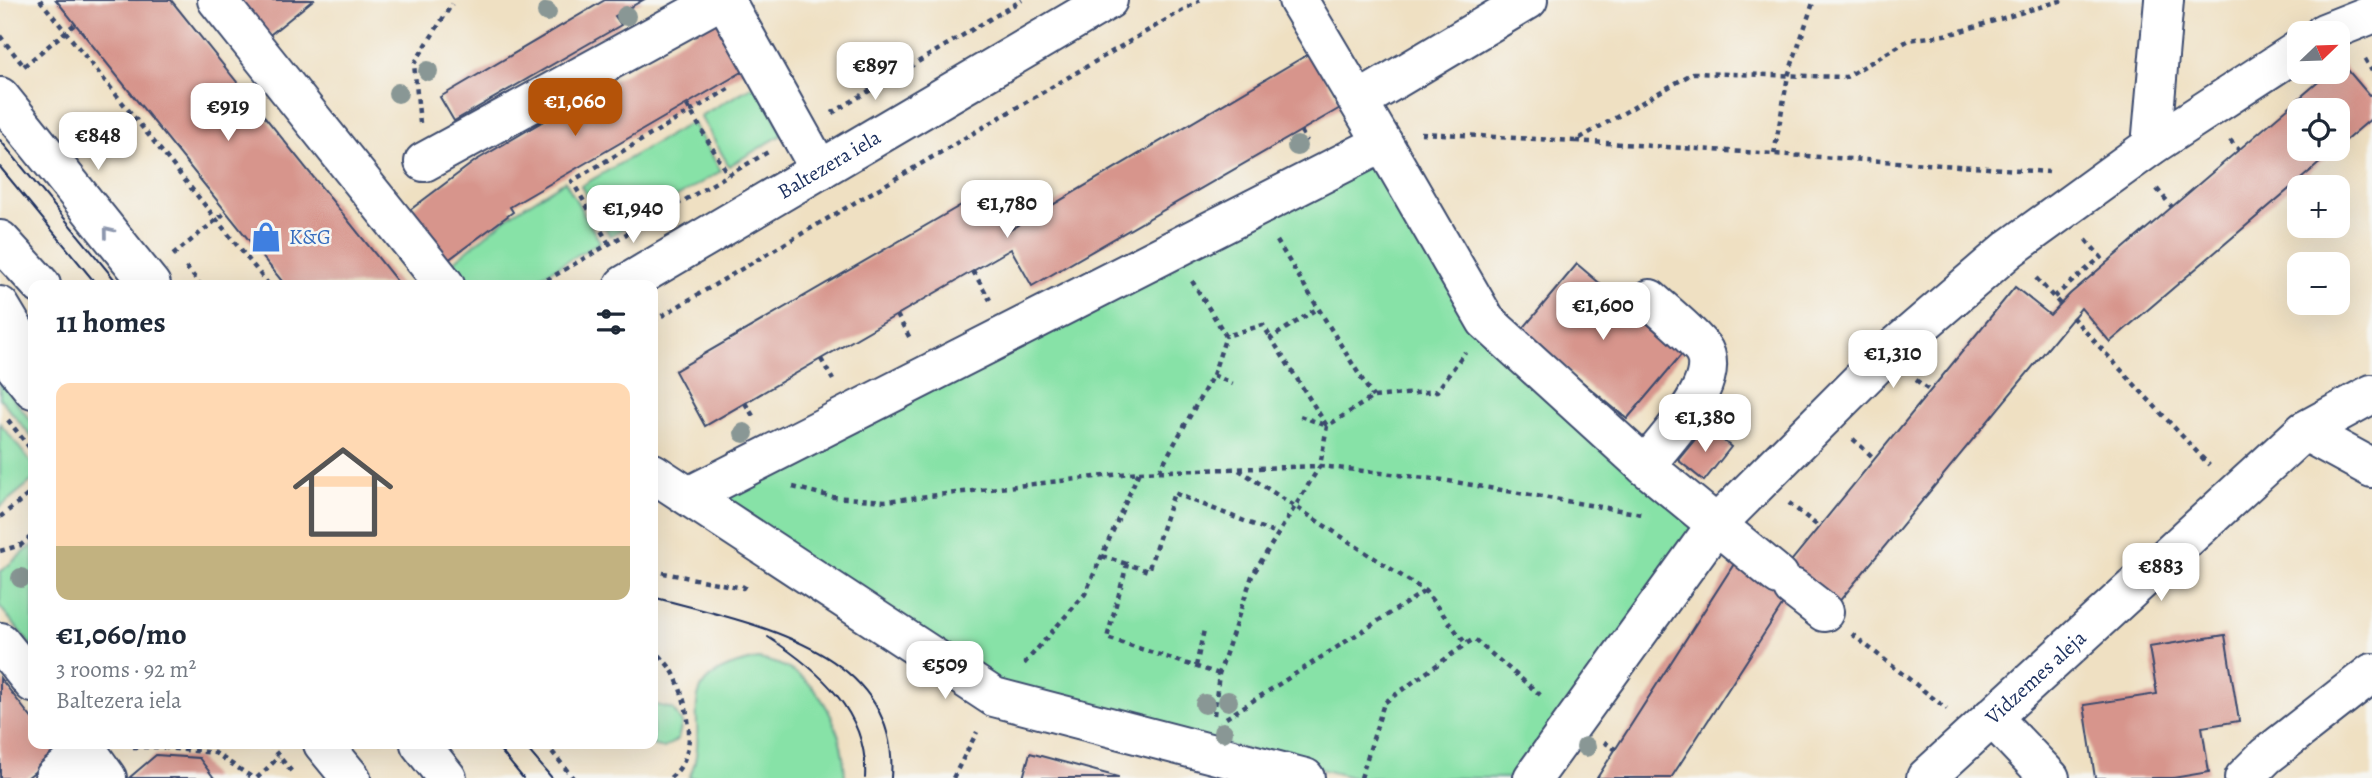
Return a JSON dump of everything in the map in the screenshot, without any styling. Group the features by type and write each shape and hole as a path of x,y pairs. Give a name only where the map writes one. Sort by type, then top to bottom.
{"main road":[{"path":"217,0 441,280"},
{"path":"424,162 722,0 820,170"},
{"name":"Baltezera iela","path":"633,280 1108,0"},
{"path":"1298,0 1486,321 1645,466 1715,526 1824,612"},
{"path":"1359,101 1528,0"},
{"path":"2151,146 2164,0"},
{"path":"2350,23 2372,14"},
{"path":"1532,778 1715,526 1885,356 2009,249 2151,146 2287,57"},
{"path":"0,97 146,280"},
{"path":"689,496 1383,143"},
{"path":"0,240 36,280"},
{"path":"1645,466 1702,392 1707,368 1704,351 1650,299"},
{"path":"0,306 28,353"},
{"path":"0,348 28,383"},
{"name":"Vidzemes aleja","path":"1926,778 2304,431 2372,394"},
{"path":"2304,431 2372,468"},
{"path":"658,476 994,697 1203,738 1305,778"},
{"path":"0,642 28,677"},
{"path":"2244,778 2266,756 2372,673"},
{"path":"1984,724 2050,778"},
{"path":"327,749 351,778"},
{"path":"424,749 447,778"},
{"path":"54,778 92,757"}],"path":[{"path":"40,0 265,280"},
{"path":"658,318 1200,0"},
{"path":"1774,154 1788,76 1814,0"},
{"path":"1575,141 1693,73 1846,77 1909,40 1951,34 2063,0"},
{"path":"424,162 414,64 452,4"},
{"path":"24,66 75,24"},
{"path":"572,181 763,69"},
{"path":"687,105 728,175"},
{"path":"1383,143 1406,133 1575,141 2072,173 2092,189"},
{"path":"568,174 609,244"},
{"path":"1256,208 1373,397"},
{"path":"179,250 226,212"},
{"path":"1159,472 1213,375 1226,336 1174,251"},
{"path":"2054,297 2101,257"},
{"path":"1271,338 1318,309"},
{"path":"2072,317 2236,494"},
{"path":"1327,426 1373,397 1437,391 1486,321"},
{"path":"1203,738 1219,674 1252,576 1320,466 1327,426 1263,325 1226,336"},
{"path":"1213,375 1233,384"},
{"path":"0,410 28,446"},
{"path":"1300,416 1327,426"},
{"path":"737,472 833,497 885,501 1139,472 1320,466 1443,480 1647,514"},
{"path":"1238,469 1425,591 1466,644"},
{"path":"953,778 994,697 1085,594 1139,472"},
{"path":"1102,556 1148,571 1174,493 1277,534"},
{"path":"0,517 28,495"},
{"path":"0,551 21,545 28,540"},
{"path":"658,572 743,588 766,547"},
{"path":"1127,564 1107,638 1219,674"},
{"path":"1203,738 1425,591"},
{"path":"1824,612 1984,724"},
{"path":"1196,666 1204,630"},
{"path":"1362,778 1384,703 1474,639 1573,722"},
{"path":"658,654 673,671 685,703 689,728 686,756 670,778"},
{"path":"92,757 144,749"},
{"path":"174,749 215,754 255,778 279,757"},
{"path":"273,749 298,778"},
{"path":"550,749 573,778"}],"green space":[{"path":"757,84 783,134 729,166 700,116"},
{"path":"692,122 721,171 610,236 581,186"},
{"path":"1377,158 1482,333 1702,530 1517,778 1355,778 1003,688 714,499"},
{"path":"565,181 600,242 535,280 452,280 443,270 513,213"},
{"path":"0,382 28,417 28,433 0,398"},
{"path":"0,423 28,459 28,484 0,507"},
{"path":"28,549 28,642 0,607 0,572"},
{"path":"758,659 779,664 797,674 823,702 839,738 845,778 689,778 696,757 697,704 700,690 710,678 728,667"},
{"path":"658,705 673,709 682,723 678,739 664,748 658,747"}],"building":[{"path":"56,0 171,0 396,280 281,280"},
{"path":"236,0 313,0 266,38"},
{"path":"605,0 643,0 615,16 621,25 454,121 440,97"},
{"path":"720,18 749,68 510,207 513,212 444,263 406,213 475,161"},
{"path":"1310,53 1342,107 1032,286 1011,249 705,426 675,371 982,193 1005,233"},
{"path":"2350,73 2369,95 2372,94 2372,118 2350,137 2350,98 2300,98 2316,84 2350,84"},
{"path":"2287,109 2287,161 2322,161 2306,175 2287,175 2287,191 2110,342 2081,308 1838,603 1787,598 1671,778 1597,778 1734,564 1770,587 2015,287 2050,315 2070,294"},
{"path":"1577,264 1656,331 1660,325 1687,348 1627,419 1521,331"},
{"path":"1706,426 1731,447 1704,481 1678,460"},
{"path":"2225,635 2239,721 2202,727 2209,772 2173,778 2095,778 2084,705 2157,694 2149,647"},
{"path":"0,678 28,714 28,749 56,749 59,752 27,778 0,778"},
{"path":"1030,753 1118,777 1118,778 1023,778"},
{"path":"156,755 199,758 214,778 129,778"}],"tram line":[{"path":"0,140 115,280"},
{"path":"0,167 93,280"},
{"path":"658,598 773,631 811,648 845,670 871,699 888,734 891,778"},
{"path":"768,637 805,663 837,695 859,733 865,778"},
{"path":"499,749 523,778"},
{"path":"527,749 552,778"}],"place":[{"name":"K&G","path":"266,237"}]}
